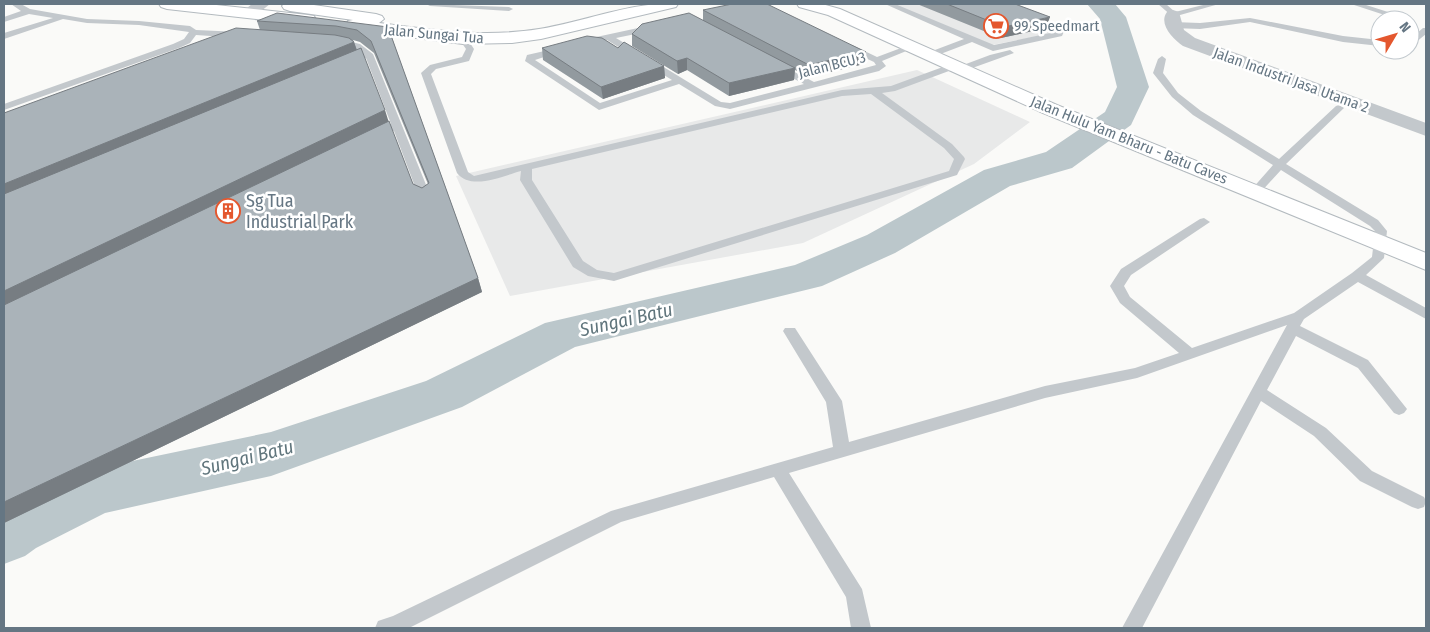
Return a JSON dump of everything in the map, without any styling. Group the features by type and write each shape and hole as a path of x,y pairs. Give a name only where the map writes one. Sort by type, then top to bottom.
{"main road":[{"name":"Jalan Sungai Tua","path":"166,4 246,8 463,39 512,38 541,34 670,4"},
{"name":"Jalan Sungai Tua","path":"268,4 438,28 489,33 519,29 635,4"},
{"name":"Jalan Hulu Yam Bharu - Batu Caves","path":"805,4 830,8 1050,109 1426,262"}],"street":[{"name":"Jalan Industri Jasa Utama 2","path":"1169,15 1175,33 1189,42 1426,130"}],"lane":[{"path":"16,4 28,11 87,21 139,23 190,29 194,32 252,36"},
{"path":"430,4 509,9"},
{"path":"889,4 993,48 1059,34 1061,29 1018,13"},
{"path":"1169,15 1215,4"},
{"path":"1354,4 1375,10"},
{"path":"4,20 28,11"},
{"path":"1169,15 1200,26 1250,20 1354,41 1370,42"},
{"path":"4,36 60,17"},
{"path":"663,25 530,57 530,61 596,106 605,105 680,81"},
{"path":"187,41 194,32"},
{"name":"Jalan BCU 3","path":"609,38 718,104 730,106 876,69 881,66 877,60 843,44"},
{"path":"463,39 470,49 466,59 433,68 426,73 463,173 468,178 474,179 842,93 892,89 957,67 1045,45 1053,40"},
{"path":"930,55 972,39"},
{"path":"4,106 187,41 207,43"},
{"path":"329,42 358,46 369,54 425,197"},
{"path":"877,60 912,47"},
{"path":"333,69 369,54"},
{"path":"385,628 397,624 617,516 1045,392 1137,373 1296,322 1378,258 1381,231 1374,223 1205,118 1175,95 1158,73 1162,59"},
{"path":"769,62 813,85"},
{"path":"527,168 526,180 578,264 593,273 614,277 953,173 960,159 948,146 874,91"},
{"path":"1255,192 1279,165 1339,108"},
{"path":"361,143 397,125"},
{"path":"1191,355 1125,300 1117,286 1126,272 1204,222"},
{"path":"1357,276 1426,314"},
{"path":"1132,628 1296,322"},
{"path":"1296,322 1363,364 1398,409"},
{"path":"790,331 834,401 842,451"},
{"path":"1259,392 1320,432 1366,476 1418,502"},
{"path":"778,469 855,595 861,628"}],"shaded area":[{"path":"893,4 988,4 1057,30 1055,33 992,45"},
{"path":"917,70 1030,122 974,164 803,243 510,296 456,176"}],"building":[{"path":"732,4 767,4 866,52 809,65 703,10"},
{"path":"947,4 1015,4 1050,17 1004,27"},
{"path":"277,13 388,27 478,278 4,502 4,305 389,121 413,184 422,188 429,183 371,41 357,30 336,26 257,21"},
{"path":"689,13 795,68 729,83 687,58 677,61 632,34 642,24"},
{"path":"236,28 335,35 349,38 354,42 4,184 4,113"},
{"path":"587,36 602,38 618,48 624,42 664,66 601,87 542,48"},
{"path":"361,48 385,110 4,291 4,194"}],"waterway":[{"name":"Sungai Batu","path":"4,538 15,530 94,492 271,454 444,394 561,334 807,276 881,244 997,178 1059,160 1119,118 1133,87 1113,17 1100,4"}],"place":[{"name":"99 Speedmart","path":"996,26"},
{"name":"Sg Tua Industrial Park","path":"228,211"}]}
